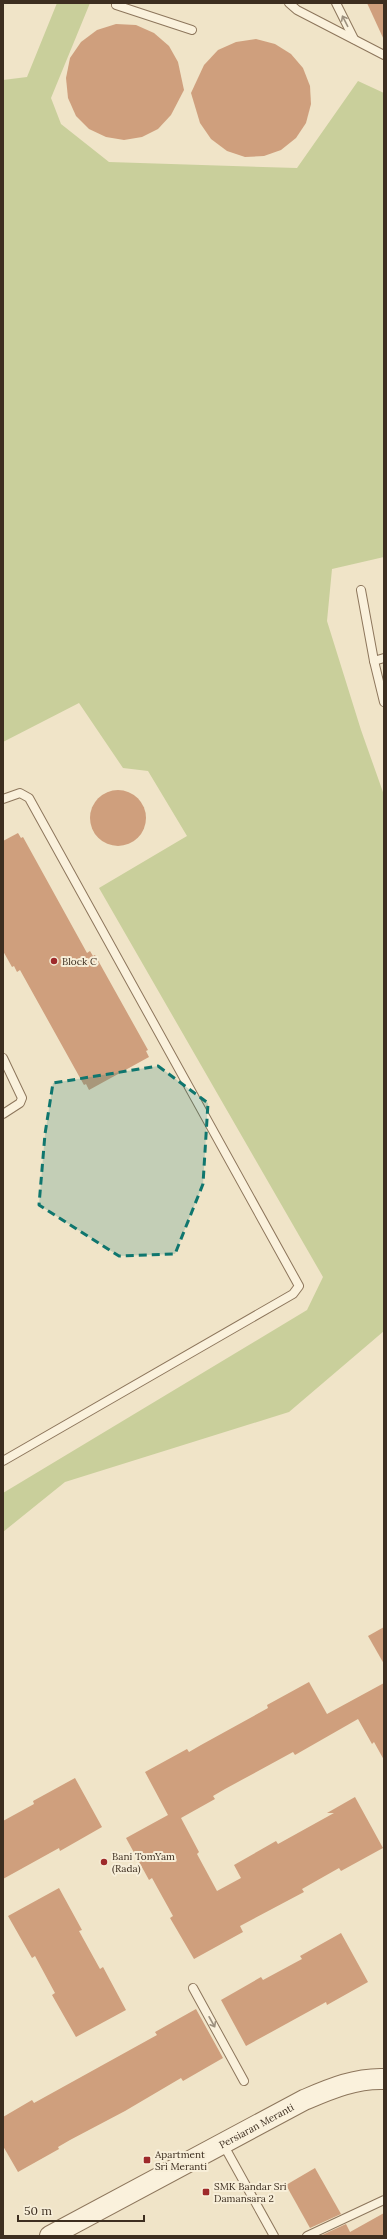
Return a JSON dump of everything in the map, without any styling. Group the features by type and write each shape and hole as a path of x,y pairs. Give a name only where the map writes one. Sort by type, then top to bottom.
{"street":[{"name":"Persiaran Meranti","path":"50,2236 304,2100 335,2086 368,2078 384,2078"}],"lane":[{"path":"117,3 116,5 192,30"},
{"path":"289,3 297,10 384,56"},
{"path":"336,3 354,39"},
{"path":"361,590 374,661 384,702"},
{"path":"374,661 384,658"},
{"path":"3,799 20,793 28,798 299,1286 294,1294 3,1462"},
{"path":"3,1058 22,1098 20,1103 3,1114"},
{"path":"193,1988 244,2081"},
{"path":"223,2144 274,2236"},
{"path":"307,2236 384,2200"}],"highlighted area":[{"path":"158,1066 208,1103 203,1184 175,1254 119,1256 39,1205 45,1134 53,1083"}],"green space":[{"path":"57,3 90,3 51,98 61,124 109,162 297,168 358,81 384,93 384,557 332,569 327,621 361,730 384,795 384,1331 289,1412 65,1482 3,1532 3,1493 307,1310 323,1277 99,888 187,836 148,771 123,768 79,703 3,742 3,80 27,77"}],"building":[{"path":"367,3 384,3 384,40"},
{"path":"116,24 136,25 154,33 169,46 178,62 184,90 171,115 158,129 142,137 124,140 106,137 89,129 76,116 68,98 66,78 70,58 81,42 97,30"},
{"path":"256,39 275,44 291,54 303,68 310,86 311,104 306,123 296,138 281,150 264,156 245,157 227,151 211,139 200,123 191,93 204,65 218,50 236,42"},
{"path":"118,790 129,792 138,798 144,807 146,818 144,829 138,838 129,844 118,846 107,844 98,838 92,829 90,818 92,807 98,798 107,792"},
{"name":"Block C","path":"18,833 21,838 23,837 87,953 90,951 93,956 95,955 148,1050 146,1051 149,1057 89,1090 86,1084 84,1085 20,970 17,972 14,966 12,967 3,951 3,841"},
{"path":"384,1627 384,1664 368,1636"},
{"path":"309,1682 327,1714 384,1683 384,1760 374,1742 372,1744 358,1719 295,1755 293,1752 225,1789 213,1796 215,1799 181,1818 199,1852 197,1854 217,1891 241,1878 234,1865 276,1841 278,1844 334,1813 327,1813 355,1797 383,1848 341,1871 339,1868 302,1889 304,1892 240,1926 243,1932 194,1959 170,1918 173,1916 152,1878 149,1880 126,1838 168,1815 145,1772 187,1749 189,1752 268,1708 267,1705"},
{"path":"75,1778 102,1827 60,1851 59,1848 3,1879 3,1821 34,1804 33,1801"},
{"path":"59,1888 82,1930 79,1931 100,1969 103,1967 126,2010 76,2037 52,1995 55,1993 35,1956 32,1958 8,1916"},
{"path":"341,1933 368,1982 327,2005 326,2002 246,2046 221,2000 261,1977 263,1980 302,1959 300,1956"},
{"path":"196,2009 223,2058 183,2081 181,2078 125,2111 70,2140 58,2147 59,2149 18,2172 3,2146 3,2117 32,2100 34,2103 157,2035 155,2032"},
{"path":"315,2168 341,2214 310,2228 286,2185"},
{"path":"384,2213 384,2236 320,2236 346,2224 350,2232"}],"place":[{"name":"Block C","path":"54,961"},
{"name":"Bani TomYam (Rada)","path":"104,1862"},
{"name":"Apartment Sri Meranti","path":"147,2160"},
{"name":"SMK Bandar Sri Damansara 2","path":"206,2192"}]}
